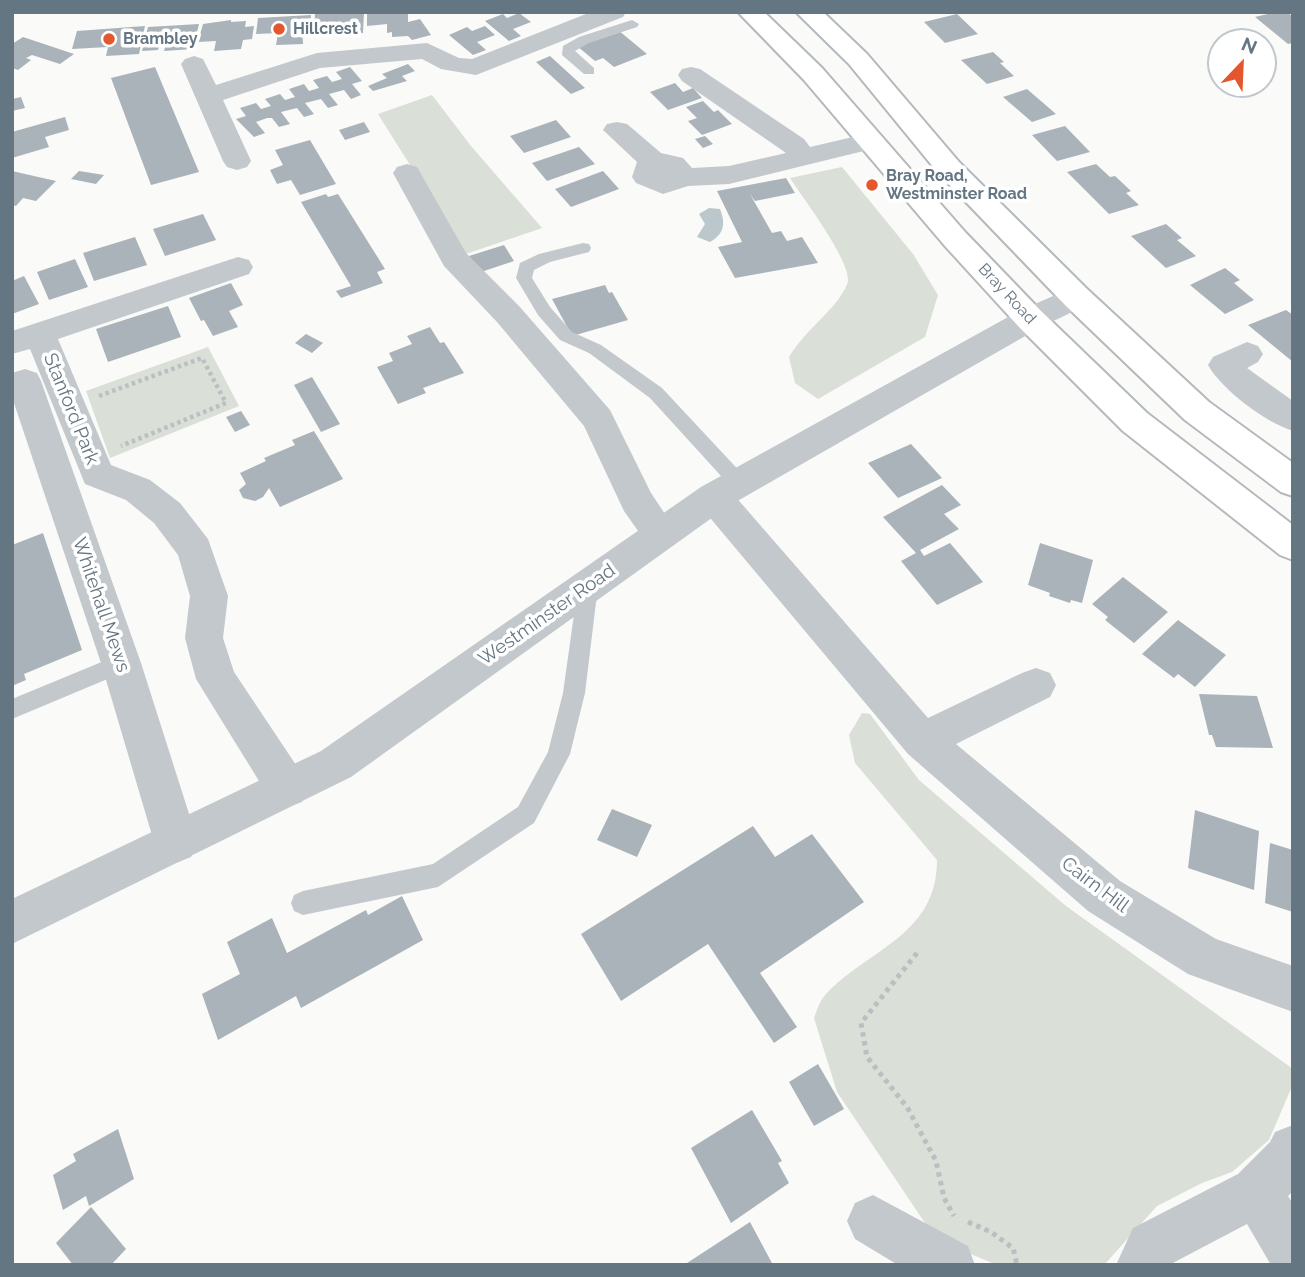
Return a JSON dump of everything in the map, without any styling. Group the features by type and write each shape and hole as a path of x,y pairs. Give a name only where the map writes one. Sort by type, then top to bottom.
{"highway":[{"name":"Bray Road","path":"750,12 813,74 955,239 1030,319 1135,422 1293,545"},
{"path":"808,12 858,59 949,168 1076,297 1197,411 1293,482"}],"street":[{"path":"208,96 337,57 428,51 442,62 461,68 476,67 623,18"},
{"path":"194,64 237,161"},
{"path":"691,75 794,145 804,157"},
{"path":"617,130 655,163 645,171 649,180 668,184 680,177 729,175 870,141"},
{"path":"407,173 455,259 508,314 598,419 637,501 661,535"},
{"name":"Stanford Park","path":"238,267 26,338 69,408 97,474 138,490 167,513 195,549 209,596 204,638 216,679 287,788"},
{"name":"Westminster Road","path":"12,922 336,764 726,490 1030,319 1076,297"},
{"path":"1247,354 1224,365 1244,385 1293,418"},
{"name":"Whitehall Mews","path":"12,385 24,381 121,663 176,842"},
{"name":"Cairn Hill","path":"726,490 922,741 1104,896 1204,958 1293,989"},
{"path":"922,741 1036,685"},
{"path":"1142,1265 1152,1247 1256,1192 1288,1160 1293,1150"},
{"path":"1256,1192 1293,1252"},
{"path":"873,1221 949,1265"}],"lane":[{"path":"589,71 569,55 568,48 623,18"},
{"path":"583,248 545,258 526,267 524,278 544,311 566,336 595,349 656,393 726,490"},
{"path":"303,903 439,875 526,815 559,754 574,693 589,586"},
{"path":"12,709 121,663"}],"path":[{"path":"69,408 202,358 226,403 90,459"},
{"path":"916,953 861,1023 867,1057 907,1107 936,1161 944,1198 953,1215 990,1232 1013,1248 1017,1265"}],"shaded area":[{"path":"432,95 471,146 542,228 466,254 378,114"},
{"path":"842,167 913,254 938,295 925,337 818,399 795,383 789,357 838,300 848,281 847,271 834,244 790,178"},
{"path":"709,208 720,209 723,219 721,232 710,242 697,237 705,224 699,214"},
{"path":"208,347 239,406 110,458 86,391"},
{"path":"862,713 870,714 919,780 1066,906 1293,1069 1293,1084 1269,1140 1232,1172 1202,1183 1157,1206 1104,1265 997,1265 942,1242 925,1223 837,1092 814,1018 819,1005 843,978 898,938 913,923 926,906 934,885 937,860 855,763 849,735"}],"building":[{"path":"364,12 363,33 335,35 335,31 314,31 315,13"},
{"path":"367,12 408,12 408,22 420,19 431,35 412,40 408,36 392,37 392,32 387,33 387,24 367,26"},
{"path":"1287,12 1293,17 1293,43 1288,44 1277,35 1277,28 1268,28 1255,17"},
{"path":"519,13 531,22 513,29 521,36 509,41 485,21 503,14 507,18"},
{"path":"957,14 978,34 945,43 924,22"},
{"name":"Hillcrest","path":"311,15 310,24 302,24 303,44 276,45 278,33 256,34 258,18"},
{"path":"246,21 245,27 254,26 252,39 243,40 241,49 214,51 216,41 198,42 203,24"},
{"path":"199,24 193,49 164,51 166,44 160,44 158,50 142,51 148,27"},
{"name":"Brambley","path":"145,26 139,54 106,56 108,47 72,49 77,31"},
{"path":"485,26 495,35 477,42 486,50 473,55 449,35 467,27 472,31"},
{"path":"618,30 647,54 614,67 603,58 595,61 577,46"},
{"path":"23,37 74,54 60,64 32,55 26,58 31,60 18,70 12,68 12,44"},
{"path":"993,52 1014,76 987,84 961,60"},
{"path":"550,56 585,88 571,94 536,62"},
{"path":"408,64 415,71 402,76 407,81 373,91 368,86 387,78 382,74"},
{"path":"155,67 199,172 151,185 111,78"},
{"path":"350,67 362,81 352,84 361,95 351,99 344,90 329,94 338,105 328,108 321,99 305,103 314,114 304,117 297,108 281,112 290,124 279,127 272,118 267,118 256,122 265,133 254,137 236,119 246,116 240,108 256,103 261,109 271,106 265,99 280,94 285,100 295,97 289,89 304,84 309,91 319,88 313,80 327,76 332,82 342,79 336,72"},
{"path":"675,83 683,92 693,88 702,98 668,110 650,92"},
{"path":"1027,89 1056,114 1032,122 1003,97"},
{"path":"21,97 25,108 12,111 12,99"},
{"path":"703,101 714,112 718,110 732,124 702,135 688,121 697,118 686,107"},
{"path":"65,117 69,130 45,137 49,147 12,158 12,132"},
{"path":"556,120 571,137 524,153 510,136"},
{"path":"364,122 370,132 345,140 339,130"},
{"path":"1065,126 1090,152 1057,161 1032,135"},
{"path":"705,136 713,144 703,148 695,139"},
{"path":"310,140 336,184 300,195 291,180 277,184 270,170 283,165 275,150"},
{"path":"579,147 595,164 547,181 532,163"},
{"path":"1096,164 1110,177 1115,176 1131,191 1126,193 1139,205 1109,214 1067,172"},
{"path":"12,171 56,181 36,201 23,198 16,206 12,205"},
{"path":"79,171 104,175 96,184 71,179"},
{"path":"603,171 619,189 571,207 555,189"},
{"path":"786,178 795,193 755,201 750,194 772,233 781,231 787,241 802,237 818,263 735,278 718,247 742,242 717,191"},
{"path":"326,194 328,197 338,194 385,269 377,272 383,283 341,298 336,291 351,286 301,202"},
{"path":"203,214 216,240 165,256 153,229"},
{"path":"1166,224 1182,238 1177,240 1196,256 1166,268 1131,236"},
{"path":"135,237 147,265 94,281 83,253"},
{"path":"504,245 514,261 478,273 469,256"},
{"path":"75,259 88,287 49,300 37,272"},
{"path":"1225,268 1240,280 1234,283 1254,300 1225,314 1190,285"},
{"path":"24,276 39,304 12,314 12,281"},
{"path":"231,283 243,305 229,311 238,327 213,336 204,320 201,321 189,298"},
{"path":"605,285 628,320 572,336 552,299"},
{"path":"168,306 181,337 108,362 96,329"},
{"path":"1286,310 1293,315 1293,362 1248,325"},
{"path":"430,327 440,343 444,342 464,373 423,388 426,393 398,404 377,367 393,361 389,353 412,344 407,336"},
{"path":"306,334 323,343 312,353 295,343"},
{"path":"312,377 340,424 321,432 294,385"},
{"path":"241,411 250,425 235,432 226,417"},
{"path":"314,431 343,479 280,507 269,488 263,497 255,501 243,498 239,490 246,484 240,473 266,461 264,458 295,445 292,440"},
{"path":"911,444 942,478 898,498 868,463"},
{"path":"942,485 961,505 944,514 959,529 920,550 924,556 950,543 983,582 937,605 901,561 916,553 883,517"},
{"path":"43,533 82,650 24,674 26,680 12,686 12,545"},
{"path":"1040,543 1093,560 1082,603 1071,600 1070,603 1049,596 1050,593 1028,585"},
{"path":"1123,577 1168,612 1134,643 1105,620 1108,617 1092,604"},
{"path":"1178,620 1226,655 1195,687 1178,674 1174,678 1142,654"},
{"path":"1199,694 1257,696 1273,748 1216,747 1212,735 1209,735"},
{"path":"612,809 652,825 637,857 597,840"},
{"path":"1195,810 1259,831 1254,890 1188,868"},
{"path":"753,826 775,857 812,834 864,902 760,973 797,1027 774,1043 708,944 621,1001 581,934"},
{"path":"1270,843 1293,850 1293,912 1265,903"},
{"path":"402,896 423,940 301,1008 296,996 218,1040 202,994 240,974 227,942 272,918 287,953 366,910 368,915"},
{"path":"818,1064 844,1109 814,1126 789,1082"},
{"path":"752,1110 782,1161 778,1163 789,1183 731,1223 691,1148"},
{"path":"118,1129 134,1179 89,1206 86,1196 63,1210 53,1175 76,1161 73,1154"},
{"path":"91,1207 126,1249 111,1265 73,1265 56,1243"},
{"path":"750,1222 773,1265 684,1265"}],"place":[{"name":"Hillcrest","path":"279,29"},
{"name":"Brambley","path":"109,39"},
{"name":"Bray Road, Westminster Road","path":"872,185"}]}
